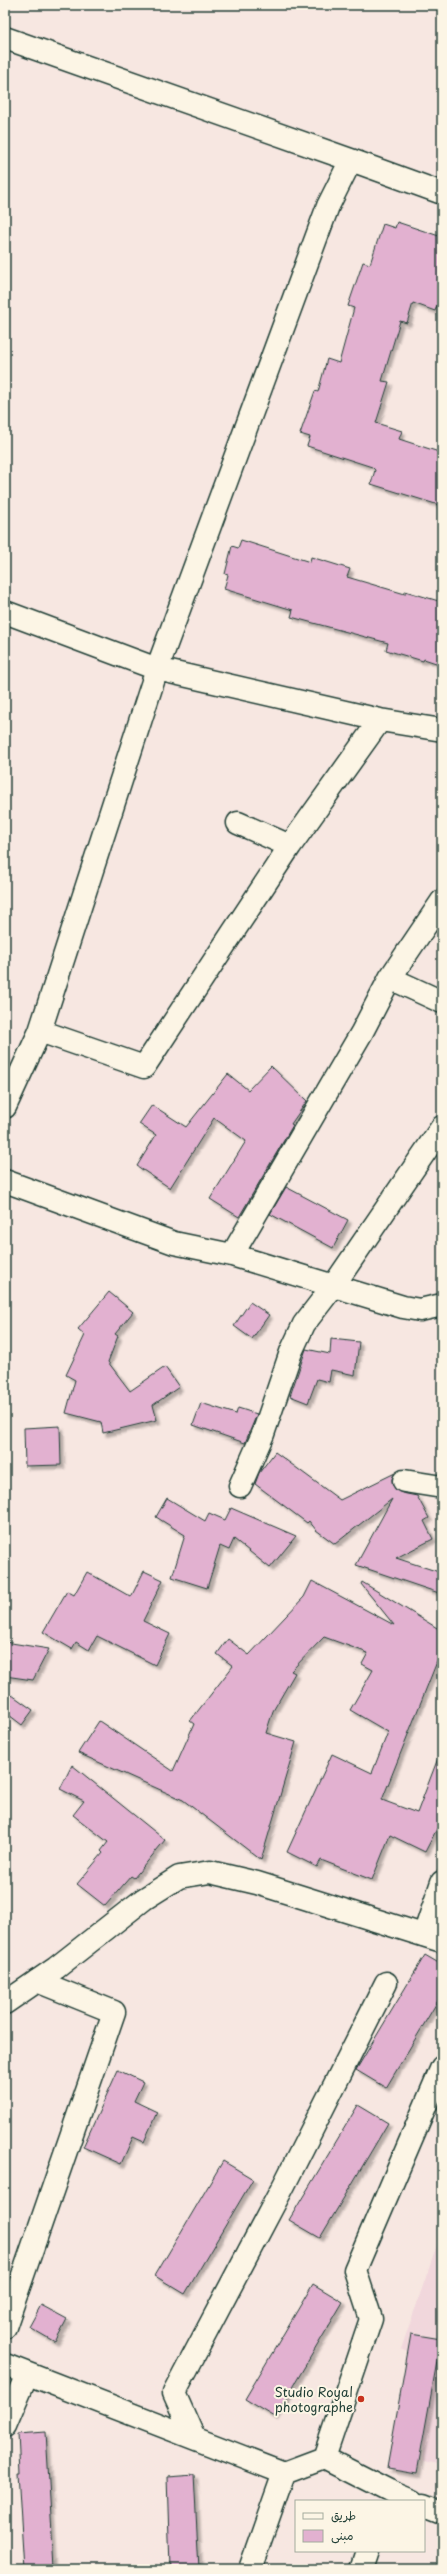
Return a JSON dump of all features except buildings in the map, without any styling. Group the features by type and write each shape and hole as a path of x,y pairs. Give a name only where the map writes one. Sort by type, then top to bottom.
{"street":[{"path":"5,38 442,193"},
{"path":"5,1107 40,1031 157,669 328,206 351,160"},
{"path":"5,612 157,669 380,720 442,730"},
{"path":"40,1031 144,1067 290,846 380,720"},
{"path":"238,822 290,846"},
{"path":"232,1255 362,1032 390,978 442,901"},
{"path":"390,978 442,1002"},
{"path":"240,1486 263,1434 291,1352 304,1324 334,1285 442,1127"},
{"path":"5,1181 174,1243 232,1255 403,1307 420,1310 442,1305"},
{"path":"404,1481 442,1487"},
{"path":"5,2003 37,1981 144,1899 179,1877 210,1872 257,1883 433,1938 442,1882"},
{"path":"5,2327 114,2012 37,1981"},
{"path":"194,2438 174,2393 284,2185 386,1983"},
{"path":"324,2458 371,2319 355,2270 442,2067"},
{"path":"5,2365 284,2473 324,2458"},
{"path":"5,2426 27,2374"},
{"path":"324,2458 387,2496 409,2500"},
{"path":"250,2569 284,2473"},
{"path":"425,2505 442,2512"},
{"path":"362,2569 368,2552"}],"shaded area":[{"path":"442,2231 442,2465 423,2461 425,2361 401,2349"}],"place":[{"name":"Studio Royal photographe","path":"361,2399"}]}
